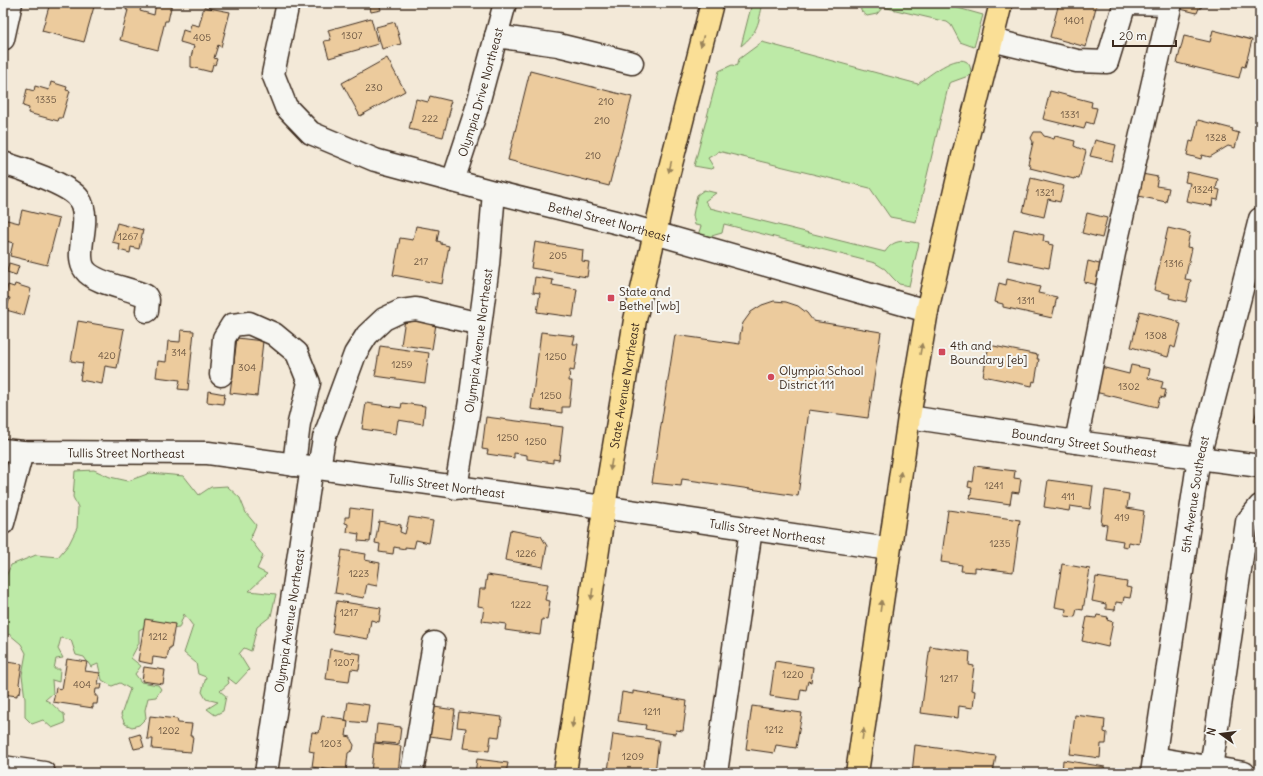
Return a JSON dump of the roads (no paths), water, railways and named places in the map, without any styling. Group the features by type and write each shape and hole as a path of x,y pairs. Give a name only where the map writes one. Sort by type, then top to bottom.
{"main road":[{"name":"State Avenue Northeast","path":"565,773 635,320 654,233 712,3"},
{"path":"857,773 909,417 927,311 963,156 1001,3"}],"street":[{"path":"3,38 12,3"},
{"name":"Bethel Street Northeast","path":"288,3 273,74 286,106 311,133 375,160 654,233 927,311"},
{"name":"Olympia Drive Northeast","path":"453,181 476,112 505,3"},
{"path":"992,40 1077,61 1107,62 1126,3 1171,4 1114,253 1076,442"},
{"path":"496,36 558,46 632,63"},
{"path":"3,163 43,177 73,192 79,198 83,206 84,220 81,252 84,270 99,280 146,296 148,300 147,311"},
{"name":"Olympia Avenue Northeast","path":"456,488 488,265 494,192"},
{"name":"5th Avenue Southeast","path":"1153,766 1199,458 1260,220"},
{"path":"308,467 324,438 355,354 367,335 384,319 401,311 416,309 480,323"},
{"path":"221,375 224,338 232,325 249,323 274,334 297,353 308,383 298,423 308,467"},
{"name":"Boundary Street Southeast","path":"909,417 1167,455 1260,466"},
{"path":"3,523 12,451"},
{"name":"Tullis Street Northeast","path":"12,451 208,453 889,549"},
{"name":"Olympia Avenue Northeast","path":"266,773 308,467"},
{"path":"1211,768 1248,522 1260,506"},
{"path":"716,773 751,529"},
{"path":"412,773 434,643"},
{"path":"1153,766 1211,768 1244,773"},
{"path":"3,767 44,773"}],"place":[{"name":"State and Bethel [wb]","path":"611,298"},
{"name":"4th and Boundary [eb]","path":"942,352"},
{"name":"Olympia School District 111","path":"771,377"}]}
